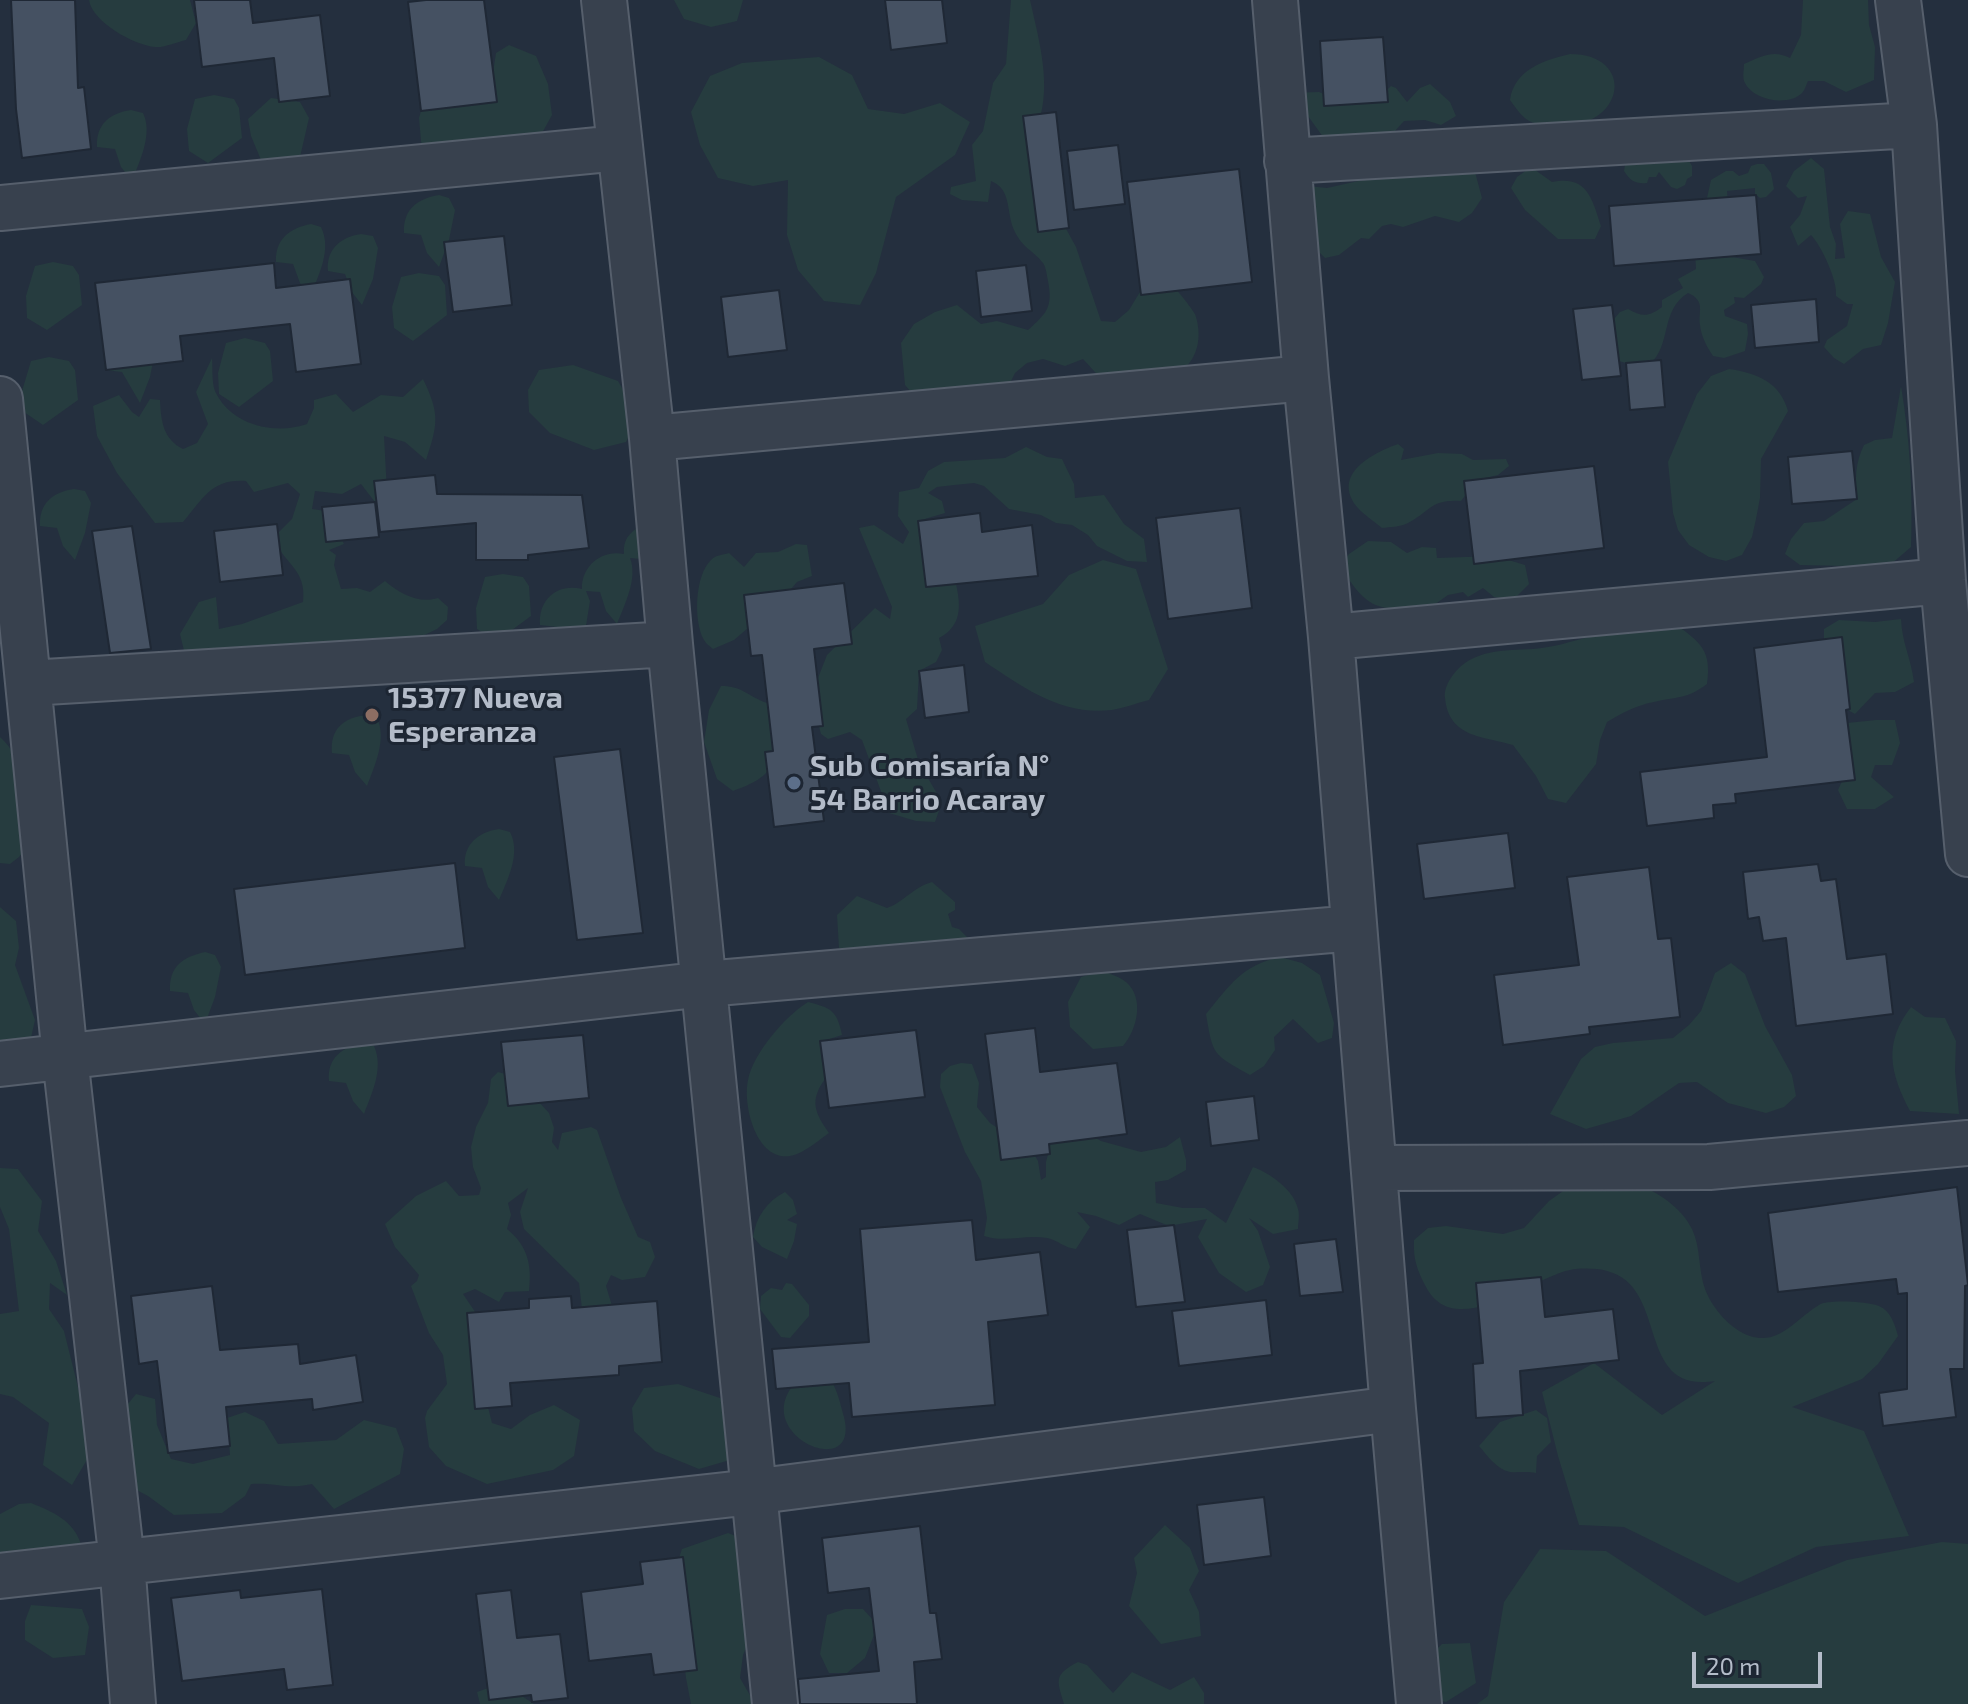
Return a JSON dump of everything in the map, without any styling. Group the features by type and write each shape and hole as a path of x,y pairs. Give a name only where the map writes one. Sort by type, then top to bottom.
{"street":[{"path":"604,0 652,438 775,1704"},
{"path":"1275,0 1419,1704"},
{"path":"1898,0 1949,367 1943,581 1962,751 1968,854"},
{"path":"1287,161 1914,125"},
{"path":"0,208 619,148"},
{"path":"652,438 1306,378"},
{"path":"0,399 29,683 16,731 65,1057 122,1562 133,1704"},
{"path":"1331,637 1943,581"},
{"path":"29,683 670,644"},
{"path":"0,1064 705,984 1354,928"},
{"path":"1375,1168 1709,1167 1968,1143"},
{"path":"0,1576 752,1492 1393,1409"}],"green space":[{"path":"89,0 190,0 196,23 186,40 155,47 115,31 98,16"},
{"path":"674,0 743,0 737,21 711,27 684,19"},
{"path":"1011,0 1030,0 1044,71 1041,114 1023,116 1030,168 1076,247 1101,321 1115,322 1129,310 1146,282 1171,282 1195,314 1198,343 1188,365 1169,378 1106,384 1083,359 1065,366 1043,359 1027,363 1015,373 1002,399 924,406 905,385 901,343 914,324 935,312 957,305 981,324 997,321 1028,330 1044,314 1049,303 1045,267 1017,236 1005,195 998,185 991,181 988,202 962,200 950,194 951,187 976,181 972,145 983,131 993,83 1006,64"},
{"path":"1803,0 1868,0 1869,25 1875,47 1874,80 1846,92 1824,81 1808,81 1803,92 1788,100 1771,100 1749,89 1744,79 1744,64 1772,54 1790,58 1801,35"},
{"path":"509,45 536,56 548,84 552,115 541,135 422,152 421,111 497,102 493,73 496,53"},
{"path":"1570,54 1592,57 1606,66 1613,78 1614,92 1609,105 1597,116 1579,124 1555,126 1528,120 1510,100 1517,81 1541,63"},
{"path":"819,57 852,75 868,109 904,114 940,103 970,122 955,155 896,197 876,273 860,305 824,301 798,270 787,235 788,180 753,186 718,178 700,145 691,112 710,76 742,63"},
{"path":"1430,84 1450,102 1456,116 1441,125 1425,120 1404,121 1377,151 1326,141 1308,116 1287,106 1289,93 1319,92 1324,94 1325,106 1388,102 1387,90 1391,86 1407,102 1420,88"},
{"path":"214,95 234,99 239,108 242,138 208,163 189,151 187,129 195,99"},
{"path":"271,98 300,102 309,118 300,157 274,166 261,160 248,119"},
{"path":"131,110 143,113 147,130 132,181 121,167 115,149 97,147 99,132 105,121"},
{"path":"1686,156 1692,166 1692,176 1677,189 1671,187 1659,172 1656,177 1649,177 1647,183 1643,183 1634,181 1624,171 1625,165 1637,160"},
{"path":"1811,158 1824,169 1830,227 1836,244 1835,259 1845,258 1840,224 1848,211 1870,214 1881,257 1895,282 1881,345 1863,349 1844,364 1824,347 1827,340 1847,326 1853,304 1847,304 1836,296 1832,273 1811,235 1798,246 1790,227 1800,215 1807,196 1798,198 1786,186 1794,171"},
{"path":"1764,164 1771,173 1774,189 1766,197 1760,198 1755,194 1755,188 1727,191 1732,257 1755,261 1764,277 1761,284 1744,298 1734,297 1735,303 1724,310 1725,316 1747,324 1745,351 1724,358 1713,356 1702,333 1699,303 1688,293 1674,308 1659,353 1653,361 1619,361 1614,319 1628,309 1645,315 1662,307 1662,300 1683,288 1678,279 1696,269 1695,252 1711,180 1726,171 1733,171 1739,176 1748,173 1751,166"},
{"path":"1531,167 1552,182 1581,185 1591,198 1601,226 1595,239 1558,239 1525,210 1511,188 1517,177"},
{"path":"1465,170 1475,172 1482,198 1472,213 1459,222 1435,216 1403,227 1391,224 1382,226 1369,239 1361,238 1339,255 1325,258 1315,248 1299,185 1327,188 1381,176"},
{"path":"439,195 449,198 455,210 439,267 427,253 421,235 404,233 404,225 412,207 424,199"},
{"path":"311,224 321,227 325,253 311,295 300,283 293,264 276,262 276,254 285,236"},
{"path":"361,234 373,236 378,248 373,279 362,305 351,291 345,274 328,271 329,257 336,246 347,238"},
{"path":"53,262 73,266 79,275 82,305 47,330 27,318 26,296 35,266"},
{"path":"419,273 439,276 445,285 447,315 413,341 394,328 392,307 401,277"},
{"path":"245,338 265,343 270,351 273,381 239,407 219,394 218,373 226,343"},
{"path":"156,347 150,377 140,403 122,372 105,370 104,357 108,348"},
{"path":"49,357 69,361 75,370 78,400 43,425 24,412 22,391 31,361"},
{"path":"212,358 214,387 224,406 245,421 269,428 307,424 314,400 336,394 353,412 381,395 403,397 423,379 435,411 433,437 426,460 405,442 384,436 387,492 375,502 361,484 342,494 315,491 312,509 326,511 344,544 329,550 336,555 334,565 341,589 357,588 370,592 385,581 410,597 424,600 438,598 448,607 447,620 437,629 418,638 186,659 180,634 199,602 216,597 219,629 303,602 302,582 273,538 292,519 300,494 288,483 254,492 246,481 224,483 209,492 183,522 155,523 117,473 97,436 93,406 119,395 139,417 150,399 160,400 167,435 183,449 197,443 208,424 196,392"},
{"path":"573,365 618,381 628,398 635,425 626,442 594,450 550,433 529,412 528,390 539,370"},
{"path":"1729,369 1766,381 1779,393 1788,411 1761,459 1760,498 1752,537 1742,555 1726,561 1709,557 1689,545 1678,530 1673,513 1668,462 1697,394 1711,376"},
{"path":"1901,386 1910,466 1911,547 1890,565 1861,571 1846,566 1800,565 1785,554 1791,539 1804,523 1824,521 1857,499 1856,472 1861,452 1864,445 1875,440 1892,438"},
{"path":"1398,444 1404,449 1401,460 1438,453 1462,454 1473,460 1506,459 1509,466 1498,475 1477,480 1461,501 1436,504 1405,524 1382,528 1357,507 1350,495 1349,484 1358,466"},
{"path":"1026,447 1047,457 1062,459 1074,484 1075,498 1104,495 1124,524 1144,539 1147,562 1127,561 1097,546 1088,535 1072,525 1009,509 984,486 974,483 937,487 928,493 942,501 945,513 918,521 926,587 956,584 959,608 952,628 939,638 942,650 936,662 919,671 917,709 906,719 919,763 942,802 935,822 916,821 889,813 862,740 850,732 828,739 821,734 811,696 827,655 875,608 890,619 892,607 859,528 874,525 903,544 909,532 898,516 899,492 919,488 928,471 944,462 1005,458"},
{"path":"74,489 85,491 91,503 75,560 63,546 57,528 40,526 42,511 48,500"},
{"path":"648,521 641,559 630,558 632,582 617,624 606,611 600,592 586,591 590,601 585,632 563,644 557,627 540,625 542,608 551,595 565,589 582,589 585,574 594,561 608,554 624,554 627,538"},
{"path":"1368,541 1391,542 1407,553 1422,547 1436,548 1437,558 1495,556 1525,565 1529,584 1513,600 1494,597 1483,588 1468,597 1463,592 1448,595 1434,605 1380,606 1365,599 1340,566 1349,554"},
{"path":"796,544 807,545 812,576 797,582 791,589 744,595 748,628 734,640 713,649 700,632 697,610 702,576 711,560 729,553 744,567 756,553 778,552"},
{"path":"1103,560 1136,569 1168,669 1149,700 1112,710 1077,709 1044,698 985,662 975,626 1043,604 1069,575"},
{"path":"503,574 523,577 529,586 531,616 497,641 477,629 476,608 485,577"},
{"path":"1901,619 1914,682 1895,692 1875,693 1855,714 1837,704 1824,654 1824,629 1839,620 1875,622"},
{"path":"1675,624 1697,642 1706,655 1707,684 1687,695 1636,707 1607,722 1596,764 1566,803 1548,799 1536,776 1513,745 1469,733 1453,721 1448,711 1445,693 1448,683 1461,666 1484,654 1555,646 1611,632"},
{"path":"721,686 740,690 767,703 771,731 785,730 773,762 764,775 733,791 717,779 704,742 709,710"},
{"path":"366,715 377,718 381,735 379,752 367,786 355,772 349,755 332,753 333,737 340,726"},
{"path":"1895,720 1900,743 1892,765 1875,765 1871,777 1894,797 1875,809 1847,809 1838,790 1848,768 1847,723"},
{"path":"0,737 9,746 20,770 34,839 10,864 0,863"},
{"path":"499,829 510,832 514,857 499,900 488,887 482,868 465,866 465,859 469,846 478,836"},
{"path":"932,882 955,902 955,910 948,914 952,927 959,929 969,939 966,949 851,953 839,948 837,915 857,896 887,908"},
{"path":"0,907 16,921 19,948 15,965 35,1020 26,1060 0,1069"},
{"path":"205,952 215,955 221,967 205,1024 194,1010 188,993 170,991 170,983 178,964"},
{"path":"1280,957 1302,963 1320,975 1334,1023 1332,1038 1318,1043 1293,1019 1274,1037 1275,1050 1264,1066 1250,1075 1228,1063 1217,1052 1206,1014 1246,971"},
{"path":"1731,963 1745,974 1765,1026 1792,1075 1796,1096 1784,1107 1766,1113 1728,1103 1697,1082 1679,1083 1631,1116 1586,1129 1550,1114 1581,1059 1595,1047 1673,1038 1701,1011 1715,973"},
{"path":"1103,971 1124,980 1132,989 1136,996 1137,1014 1132,1032 1123,1046 1093,1049 1070,1027 1068,1002 1081,977"},
{"path":"808,1002 832,1011 842,1035 820,1042 825,1079 817,1094 816,1107 829,1133 801,1152 784,1156 772,1153 756,1133 748,1105 748,1080 756,1059 771,1036"},
{"path":"1911,1007 1925,1017 1945,1018 1956,1041 1959,1114 1910,1111 1903,1097 1894,1071 1893,1046 1902,1020"},
{"path":"363,1043 374,1046 378,1063 376,1080 364,1114 353,1101 346,1083 329,1081 331,1066 337,1055"},
{"path":"972,1064 979,1083 977,1107 990,1123 1032,1151 1038,1161 1041,1180 1046,1177 1046,1162 1055,1127 1079,1129 1101,1141 1141,1152 1166,1147 1180,1137 1186,1170 1168,1180 1155,1182 1156,1203 1205,1208 1226,1223 1253,1167 1274,1178 1292,1195 1299,1211 1298,1229 1273,1234 1249,1218 1258,1231 1270,1267 1263,1285 1246,1292 1219,1273 1198,1237 1207,1219 1169,1226 1140,1214 1119,1225 1077,1212 1090,1227 1076,1249 1047,1238 1000,1239 984,1236 987,1218 981,1181 965,1152 940,1087 941,1074 950,1066"},
{"path":"498,1072 516,1077 549,1113 554,1128 552,1142 558,1150 562,1133 591,1127 597,1130 638,1237 650,1242 655,1257 645,1277 622,1280 611,1275 606,1286 613,1309 582,1309 579,1283 524,1229 520,1212 528,1188 508,1203 511,1215 507,1229 520,1242 527,1257 529,1291 505,1292 499,1302 475,1289 463,1294 482,1322 483,1387 492,1423 511,1429 530,1415 554,1405 580,1420 574,1456 553,1470 487,1484 446,1466 429,1447 427,1411 447,1384 443,1355 429,1333 411,1286 419,1275 395,1247 385,1224 416,1196 446,1181 459,1196 479,1195 481,1188 473,1167 471,1147 476,1127 488,1103 491,1079"},
{"path":"0,1168 18,1169 42,1201 38,1231 56,1261 67,1295 50,1283 49,1309 64,1331 88,1427 88,1458 72,1485 43,1465 49,1423 13,1397 0,1394 0,1314 19,1311 9,1229 0,1207"},
{"path":"1636,1184 1668,1201 1682,1214 1695,1236 1708,1296 1717,1311 1743,1333 1760,1338 1779,1334 1819,1305 1831,1302 1874,1305 1883,1308 1889,1315 1898,1336 1878,1364 1862,1379 1792,1407 1864,1431 1909,1536 1816,1547 1738,1583 1624,1527 1579,1525 1542,1392 1594,1363 1662,1415 1715,1381 1690,1381 1673,1372 1662,1356 1639,1297 1626,1281 1607,1271 1570,1270 1494,1302 1455,1309 1439,1302 1426,1287 1416,1264 1414,1240 1428,1228 1446,1226 1503,1234 1524,1228 1549,1201 1566,1189"},
{"path":"785,1192 793,1200 797,1214 787,1220 797,1224 787,1259 762,1247 753,1237 763,1210"},
{"path":"786,1283 792,1284 809,1305 809,1316 790,1338 781,1337 760,1309 761,1296 771,1288 782,1290"},
{"path":"824,1378 831,1380 837,1393 844,1417 845,1436 838,1446 825,1449 810,1445 797,1436 787,1423 784,1406 791,1388 818,1386"},
{"path":"678,1384 723,1399 730,1460 699,1469 655,1451 634,1431 632,1408 644,1388"},
{"path":"136,1394 155,1399 157,1425 171,1459 193,1464 230,1455 227,1418 245,1412 264,1421 278,1444 336,1440 364,1420 396,1428 404,1449 400,1474 334,1509 312,1484 251,1484 245,1496 222,1513 174,1515 125,1484 127,1405"},
{"path":"1536,1410 1547,1418 1551,1442 1537,1456 1536,1473 1510,1472 1500,1468 1479,1446 1500,1422"},
{"path":"31,1503 54,1514 73,1529 81,1544 74,1560 0,1565 0,1514 19,1504"},
{"path":"1165,1525 1190,1548 1199,1571 1189,1590 1199,1612 1201,1636 1161,1644 1129,1606 1137,1573 1134,1558"},
{"path":"728,1533 741,1538 757,1624 743,1655 740,1678 755,1704 691,1704 674,1573 682,1549"},
{"path":"1942,1542 1968,1544 1968,1704 1477,1704 1488,1696 1504,1602 1540,1549 1606,1551 1705,1616 1847,1560"},
{"path":"31,1605 82,1609 89,1627 85,1655 53,1658 25,1640 25,1621"},
{"path":"845,1609 863,1609 873,1620 874,1635 865,1658 847,1673 829,1673 820,1654 827,1615"},
{"path":"1470,1643 1476,1683 1446,1702 1418,1695 1427,1659 1442,1644"},
{"path":"1078,1662 1087,1665 1113,1693 1132,1672 1170,1690 1194,1677 1204,1693 1204,1704 1064,1704 1059,1679 1064,1671"},
{"path":"502,1683 534,1704 480,1704 477,1692"}],"building":[{"path":"11,0 75,0 78,88 84,87 91,149 22,158 16,109"},
{"path":"194,0 250,0 253,23 320,15 330,96 279,102 274,58 202,67"},
{"path":"484,0 497,102 421,111 408,2"},
{"path":"885,0 942,0 947,43 891,50"},
{"path":"1383,37 1388,102 1324,106 1320,41"},
{"path":"1056,112 1069,228 1038,232 1023,116"},
{"path":"1118,145 1125,204 1074,210 1067,151"},
{"path":"1239,169 1252,282 1141,295 1127,182"},
{"path":"1756,195 1761,254 1614,266 1609,206"},
{"path":"504,236 512,305 453,312 444,242"},
{"path":"274,263 276,288 350,279 361,364 296,372 290,324 180,336 183,361 106,370 95,283"},
{"path":"1026,265 1032,311 981,317 976,271"},
{"path":"779,290 787,350 728,357 721,297"},
{"path":"1816,299 1819,342 1755,348 1751,305"},
{"path":"1612,305 1621,376 1582,380 1573,309"},
{"path":"1661,360 1665,407 1630,410 1626,363"},
{"path":"1852,451 1857,499 1792,504 1788,457"},
{"path":"1594,466 1604,548 1474,564 1464,481"},
{"path":"435,475 437,494 582,495 589,548 528,555 528,560 476,560 476,523 380,532 374,481"},
{"path":"375,502 379,537 326,542 322,507"},
{"path":"1240,508 1252,608 1168,619 1156,518"},
{"path":"980,513 982,532 1032,525 1038,576 926,587 918,521"},
{"path":"277,524 283,575 220,582 214,531"},
{"path":"132,526 151,649 110,653 92,531"},
{"path":"844,583 852,644 814,649 823,726 812,727 824,821 774,827 765,752 773,751 762,655 751,656 744,595"},
{"path":"1842,637 1850,709 1846,710 1855,780 1735,794 1736,803 1713,805 1714,818 1647,826 1640,772 1767,757 1754,648"},
{"path":"964,665 969,712 925,718 919,671"},
{"path":"620,749 643,933 577,940 554,757"},
{"path":"1508,833 1515,888 1424,899 1417,844"},
{"path":"455,863 465,948 245,975 234,889"},
{"path":"1818,864 1821,881 1836,879 1847,959 1886,954 1893,1014 1796,1026 1786,938 1763,941 1759,917 1748,919 1743,872"},
{"path":"1649,867 1658,939 1671,938 1680,1017 1589,1027 1590,1034 1503,1045 1494,975 1579,965 1567,877"},
{"path":"1035,1028 1040,1072 1117,1063 1127,1134 1049,1144 1050,1154 1001,1160 985,1034"},
{"path":"916,1030 925,1097 829,1108 820,1041"},
{"path":"583,1035 589,1098 508,1106 501,1042"},
{"path":"1254,1096 1259,1140 1211,1146 1206,1102"},
{"path":"1957,1187 1968,1285 1965,1286 1964,1369 1950,1369 1956,1417 1883,1426 1879,1393 1907,1389 1907,1293 1898,1294 1896,1279 1778,1292 1768,1213"},
{"path":"972,1220 976,1260 1040,1252 1048,1315 988,1322 995,1405 852,1417 849,1383 776,1389 772,1349 869,1342 860,1229"},
{"path":"1174,1225 1185,1302 1136,1307 1127,1230"},
{"path":"1336,1239 1343,1292 1300,1296 1294,1244"},
{"path":"1541,1277 1545,1317 1613,1309 1619,1360 1520,1371 1523,1415 1476,1418 1473,1364 1483,1363 1476,1283"},
{"path":"212,1286 220,1350 298,1344 300,1364 356,1355 363,1402 313,1410 312,1399 226,1407 230,1446 168,1453 157,1361 139,1364 131,1296"},
{"path":"571,1296 572,1308 657,1301 662,1362 619,1366 619,1375 510,1383 512,1406 475,1409 467,1313 529,1308 529,1299"},
{"path":"1266,1300 1272,1355 1179,1366 1172,1311"},
{"path":"1264,1497 1271,1556 1204,1565 1197,1505"},
{"path":"920,1526 930,1613 936,1613 942,1659 914,1662 917,1704 800,1704 798,1679 879,1671 869,1588 828,1593 822,1538"},
{"path":"683,1557 697,1670 654,1675 651,1654 589,1661 581,1592 643,1584 640,1562"},
{"path":"322,1589 333,1685 287,1690 284,1669 182,1681 171,1598 240,1590 241,1598"},
{"path":"511,1590 517,1638 560,1634 568,1698 532,1702 531,1695 489,1700 476,1594"}],"place":[{"name":"15377 Nueva Esperanza","path":"372,715"},
{"name":"Sub Comisaría N° 54 Barrio Acaray","path":"794,783"}]}
